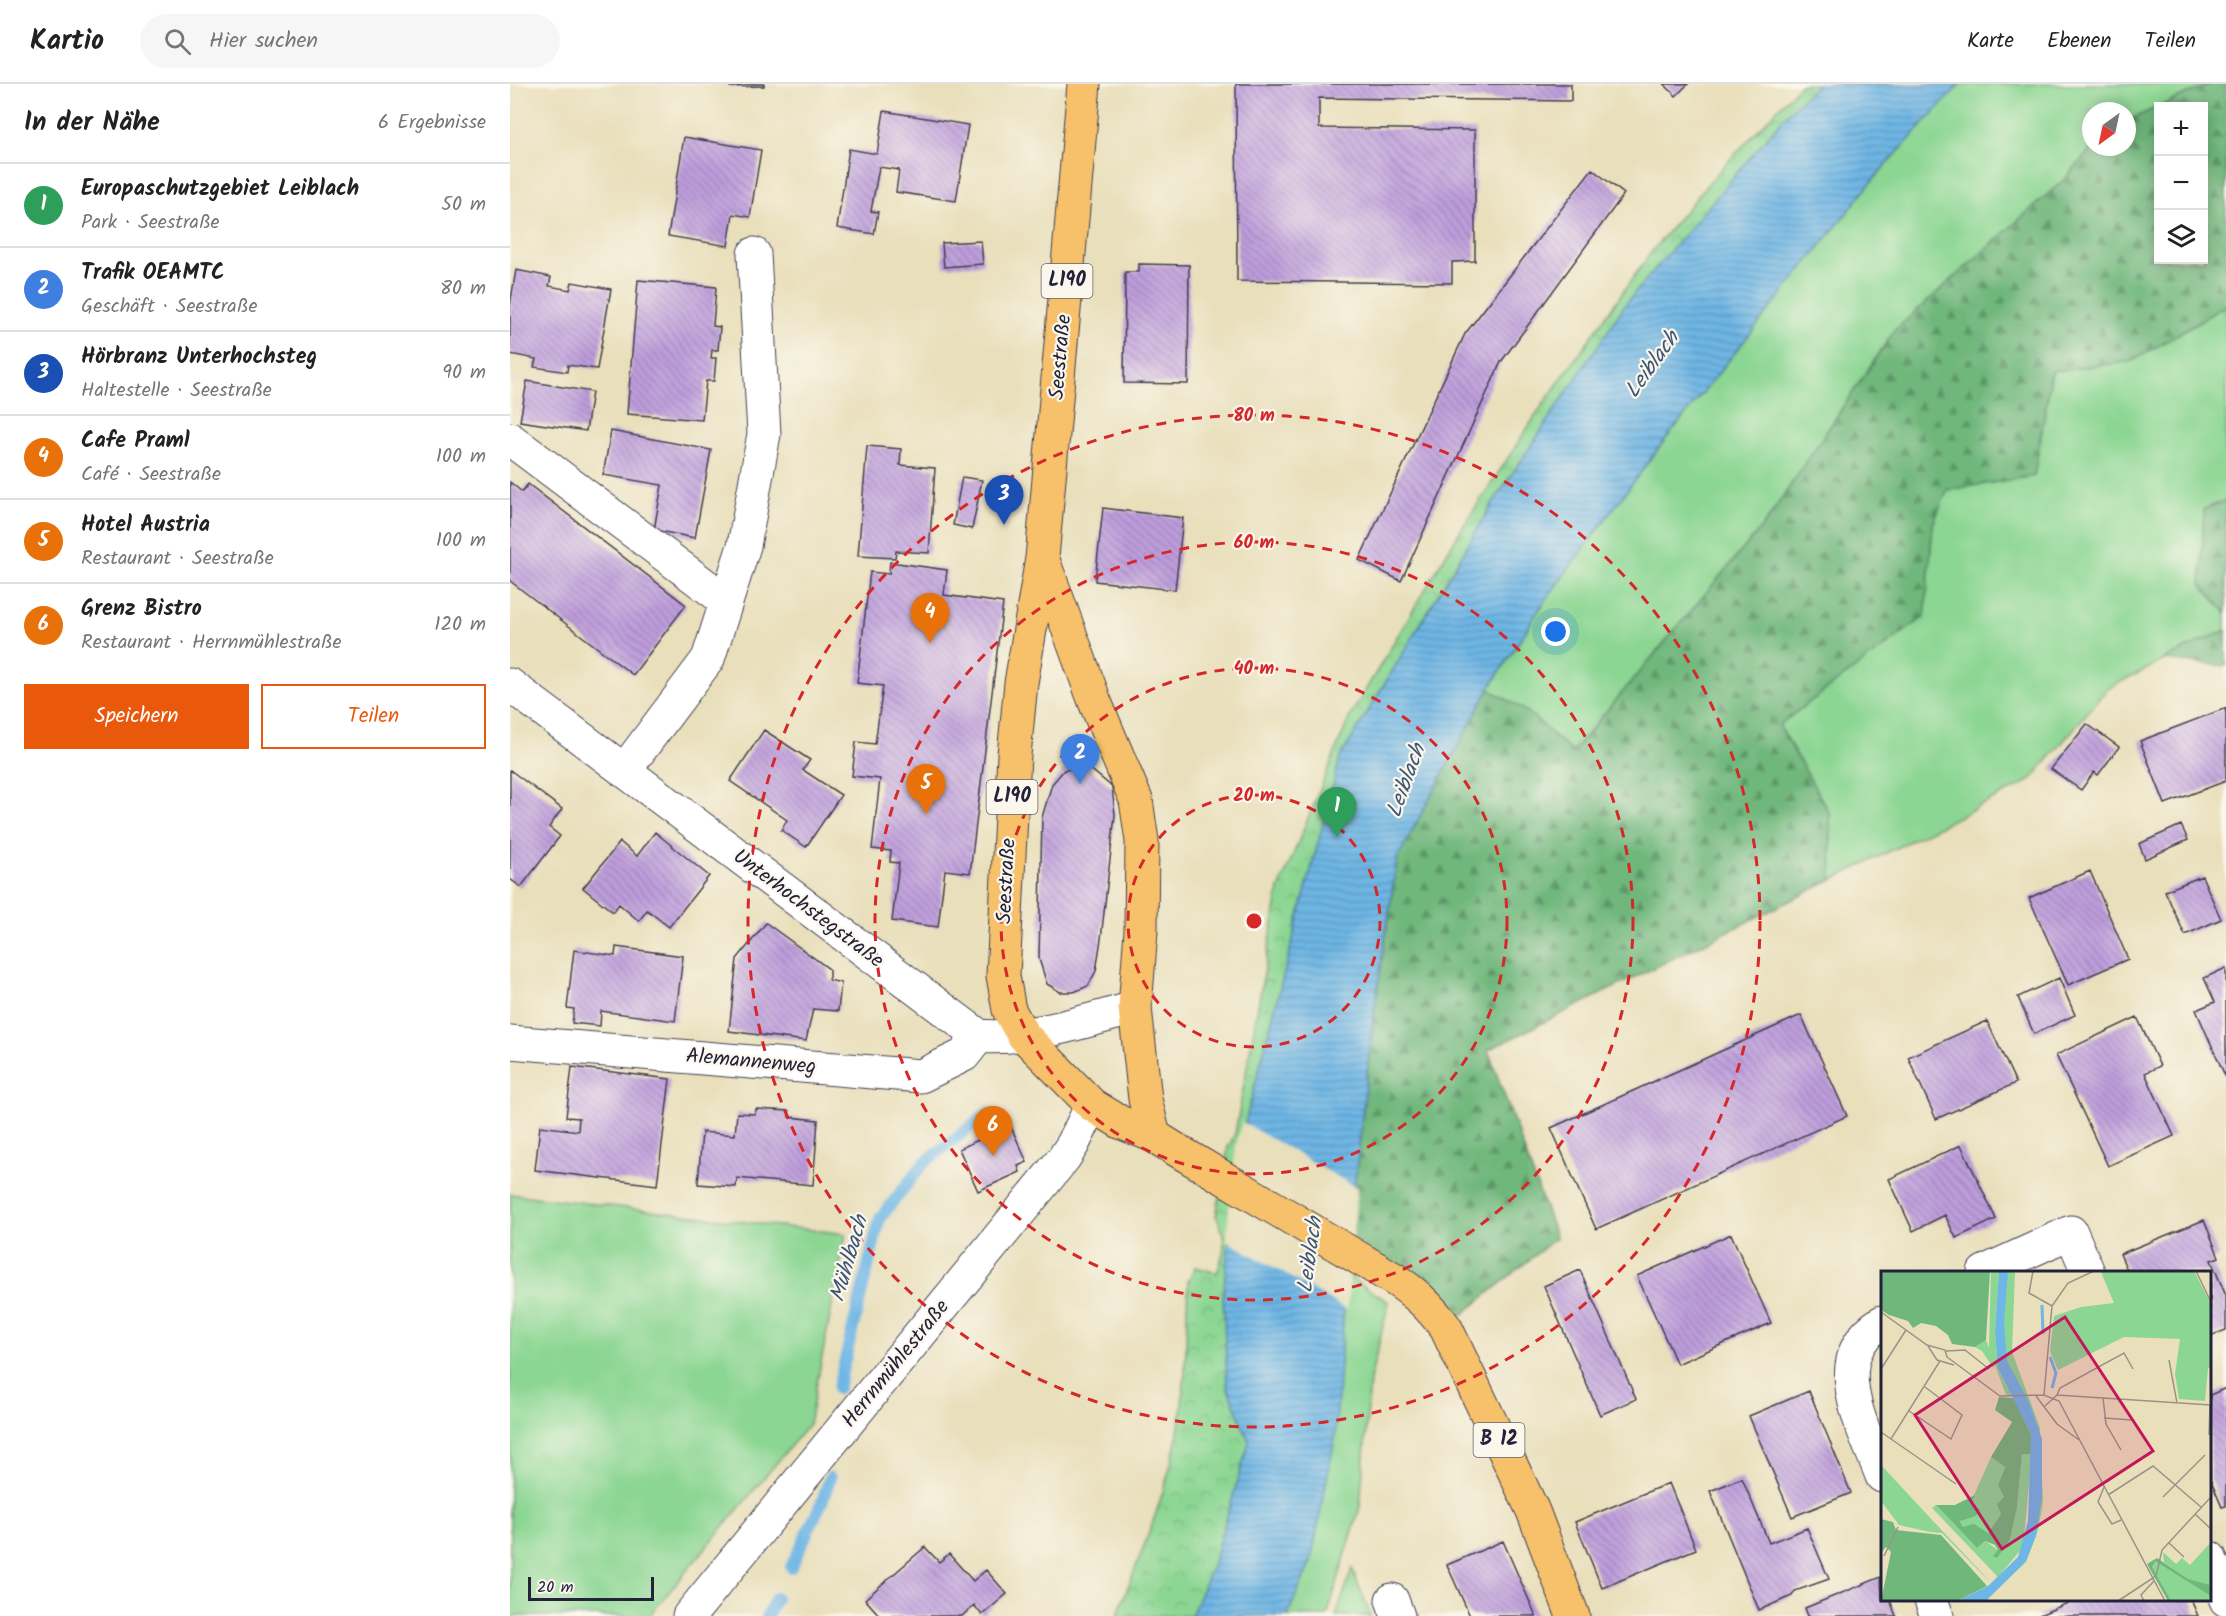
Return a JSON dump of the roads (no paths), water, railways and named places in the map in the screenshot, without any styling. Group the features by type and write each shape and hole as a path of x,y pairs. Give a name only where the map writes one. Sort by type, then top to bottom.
{"main road":[{"name":"Seestraße","path":"1084,84 1042,558 1021,683 1014,755 1003,976 1010,1010 1023,1035 1092,1105 1120,1122 1154,1137 1308,1229"},
{"name":"Seestraße","path":"1042,558 1095,702 1136,800 1142,841 1141,931 1135,1008 1145,1099 1154,1137"},
{"name":"B 12","path":"1308,1229 1394,1279 1428,1304 1446,1328 1533,1511 1573,1616"}],"street":[{"path":"624,771 708,659 744,546 764,434 754,254"},
{"path":"510,439 726,601"},
{"name":"Unterhochstegstraße","path":"510,685 979,1036"},
{"path":"979,1036 1023,1035 1135,1008"},
{"name":"Alemannenweg","path":"510,1042 921,1076 964,1055 979,1036"},
{"name":"Herrnmühlestraße","path":"689,1616 1057,1167 1074,1144 1092,1105"},
{"path":"1986,1271 2071,1232 2088,1271"},
{"path":"1881,1323 1873,1328 1858,1348 1851,1364 1851,1384 1855,1405 1881,1473"},
{"path":"2211,1561 2226,1600"},
{"path":"1932,1601 1937,1616"}],"water":[{"name":"Leiblach","path":"1817,84 1960,84 1878,174 1661,445 1546,599 1489,689 1397,859 1373,1019 1349,1235 1335,1438 1311,1561 1287,1616 1191,1616 1212,1566 1249,1442 1227,1386 1223,1296 1239,1146 1340,758 1494,501 1627,302 1788,113"}],"waterway":[{"name":"Mühlbach","path":"838,1388 880,1218 924,1163 988,1113"},
{"name":"Mühlbach","path":"791,1567 822,1502 830,1478"},
{"name":"Mühlbach","path":"767,1616 776,1598"}],"place":[{"name":"Hörbranz Unterhochsteg","path":"1004,525"},
{"name":"Cafe Praml","path":"930,643"},
{"name":"Trafik OEAMTC","path":"1080,784"},
{"name":"Hotel Austria","path":"926,814"},
{"name":"Europaschutzgebiet Leiblach","path":"1337,837"},
{"name":"Grenz Bistro","path":"993,1156"}]}
